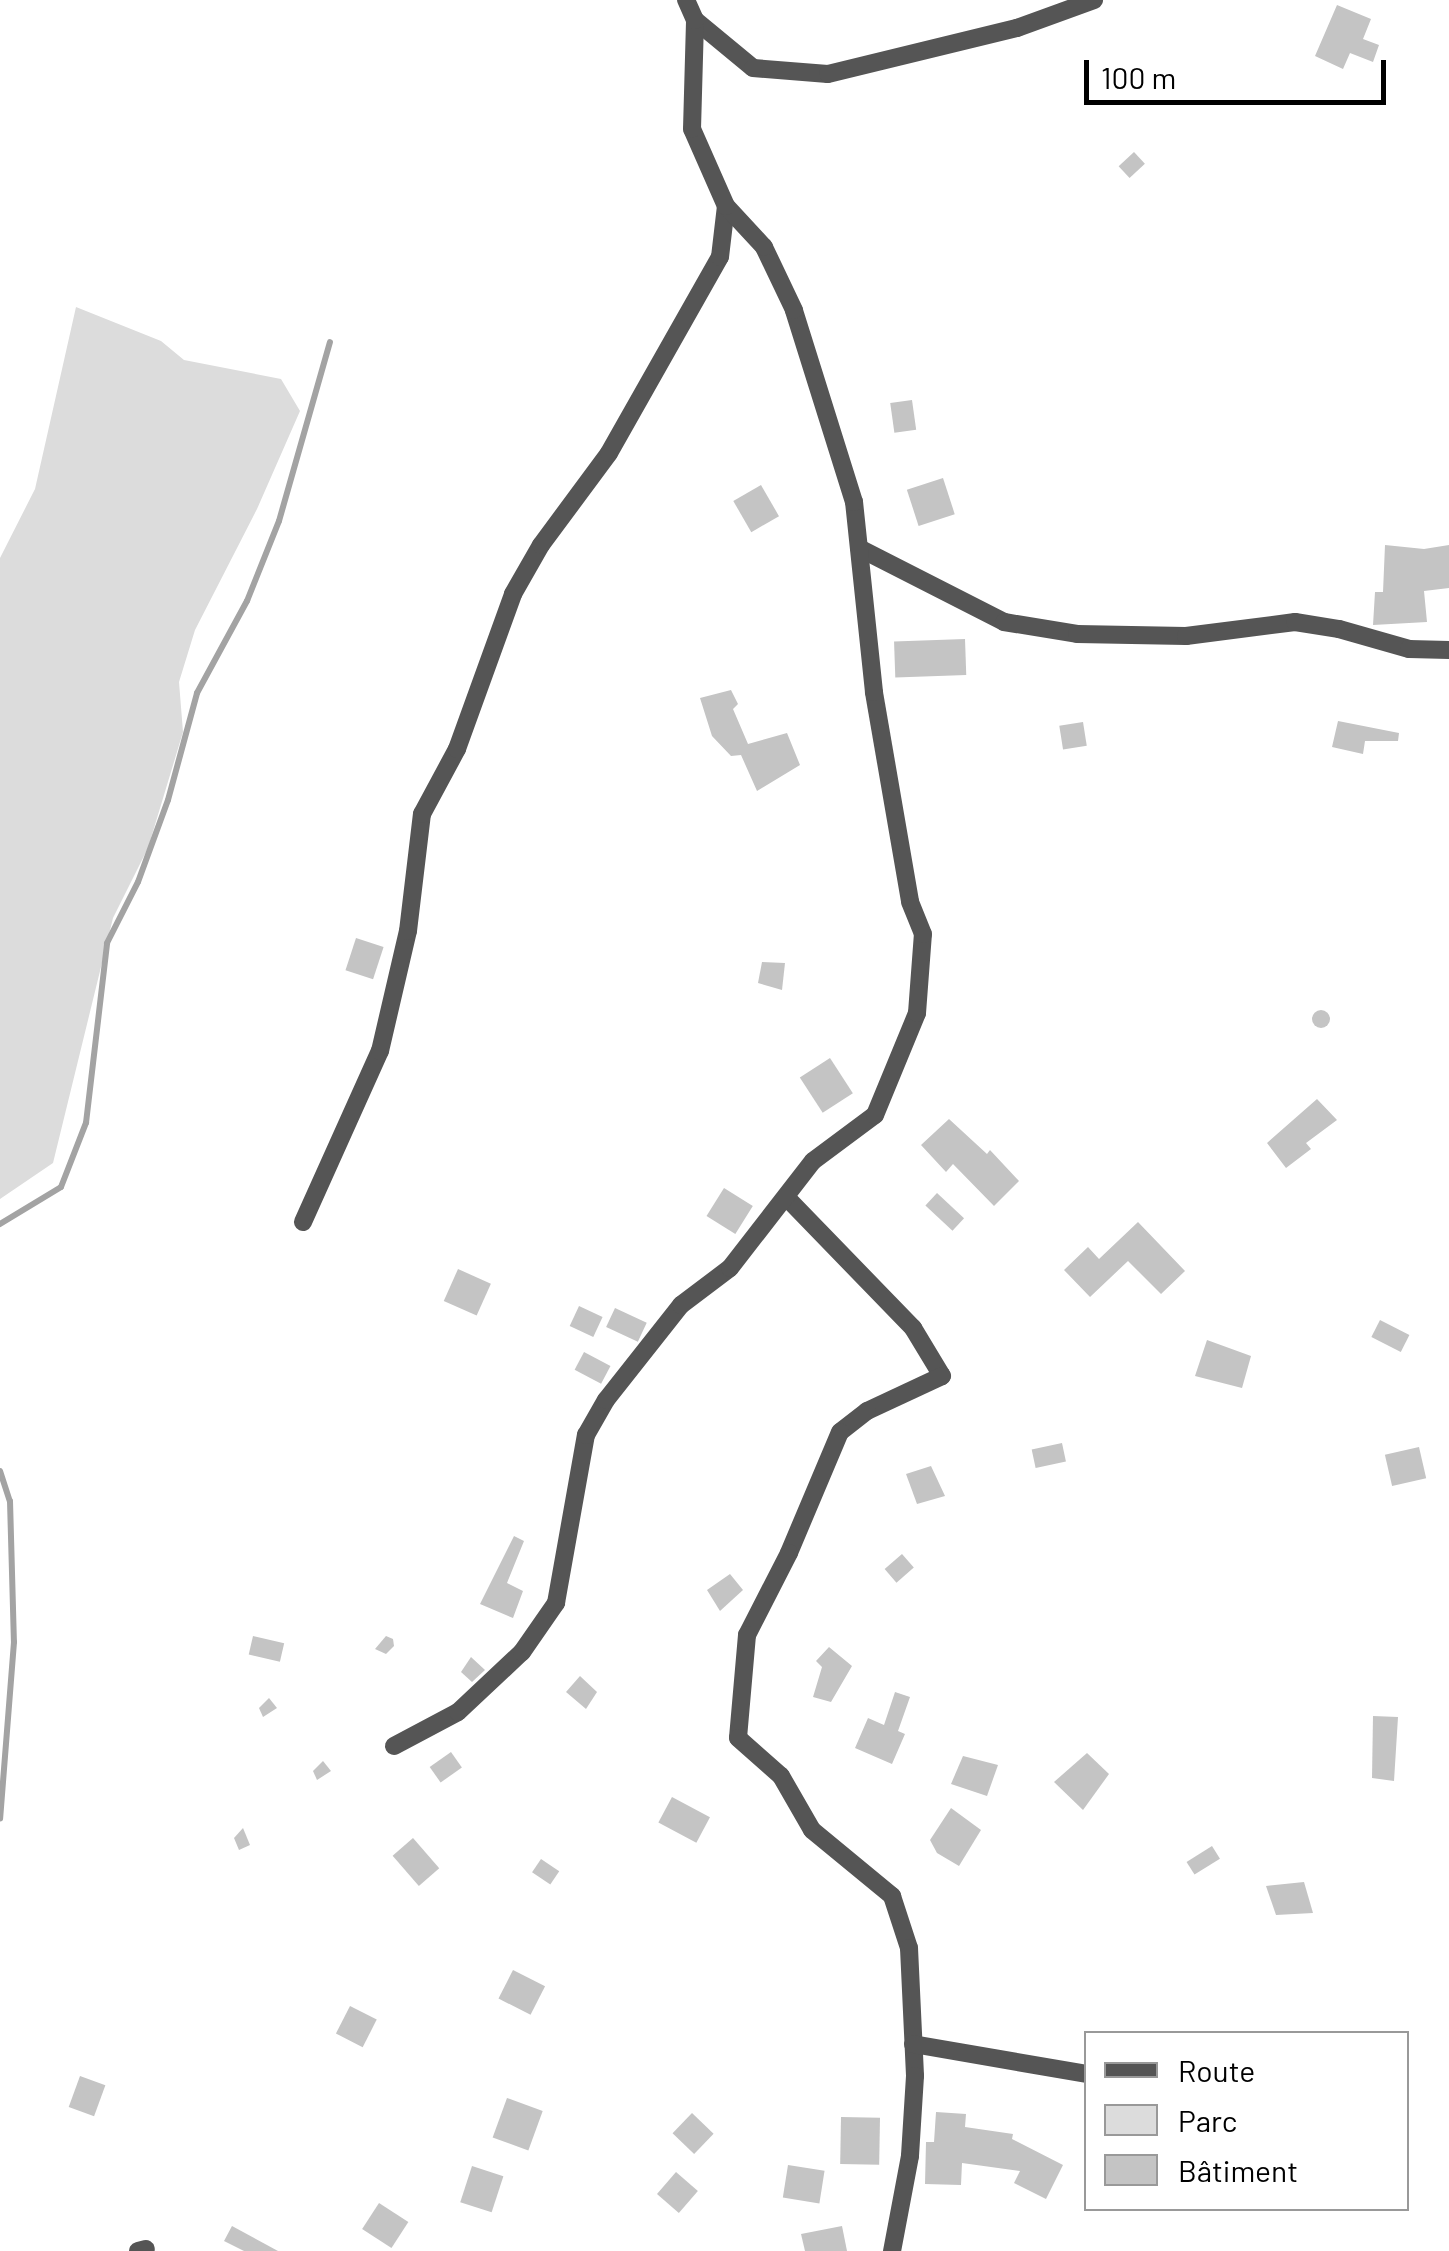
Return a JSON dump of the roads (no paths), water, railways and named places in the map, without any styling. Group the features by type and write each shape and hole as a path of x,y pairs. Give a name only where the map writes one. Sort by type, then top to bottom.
{"street":[{"path":"394,1746 458,1712 522,1652 556,1603 586,1436 606,1400 682,1305 730,1268 788,1199 813,1161 875,1114 917,1013 922,934 910,901 874,692 854,502 794,310 764,247 726,206 692,128 695,20 686,0"},
{"path":"695,20 753,68 828,74 1017,28 1094,0"},
{"path":"303,1222 380,1051 408,931 422,814 456,749 513,594 541,545 609,452 720,257 726,206"},
{"path":"859,548 1004,622 1077,634 1186,636 1295,622 1340,629 1409,649 1449,650"},
{"path":"788,1199 913,1328 942,1376 867,1411 840,1432 790,1553 747,1635 738,1738 781,1776 812,1830 892,1896 909,1948 914,2044 910,2156 892,2251"},
{"path":"914,2044 1084,2074"}],"waterway":[{"path":"0,1224 61,1187 86,1123 107,943 138,882 168,800 197,693 247,601 279,521 330,342"},
{"path":"0,1471 10,1501 14,1642 0,1818"}]}
